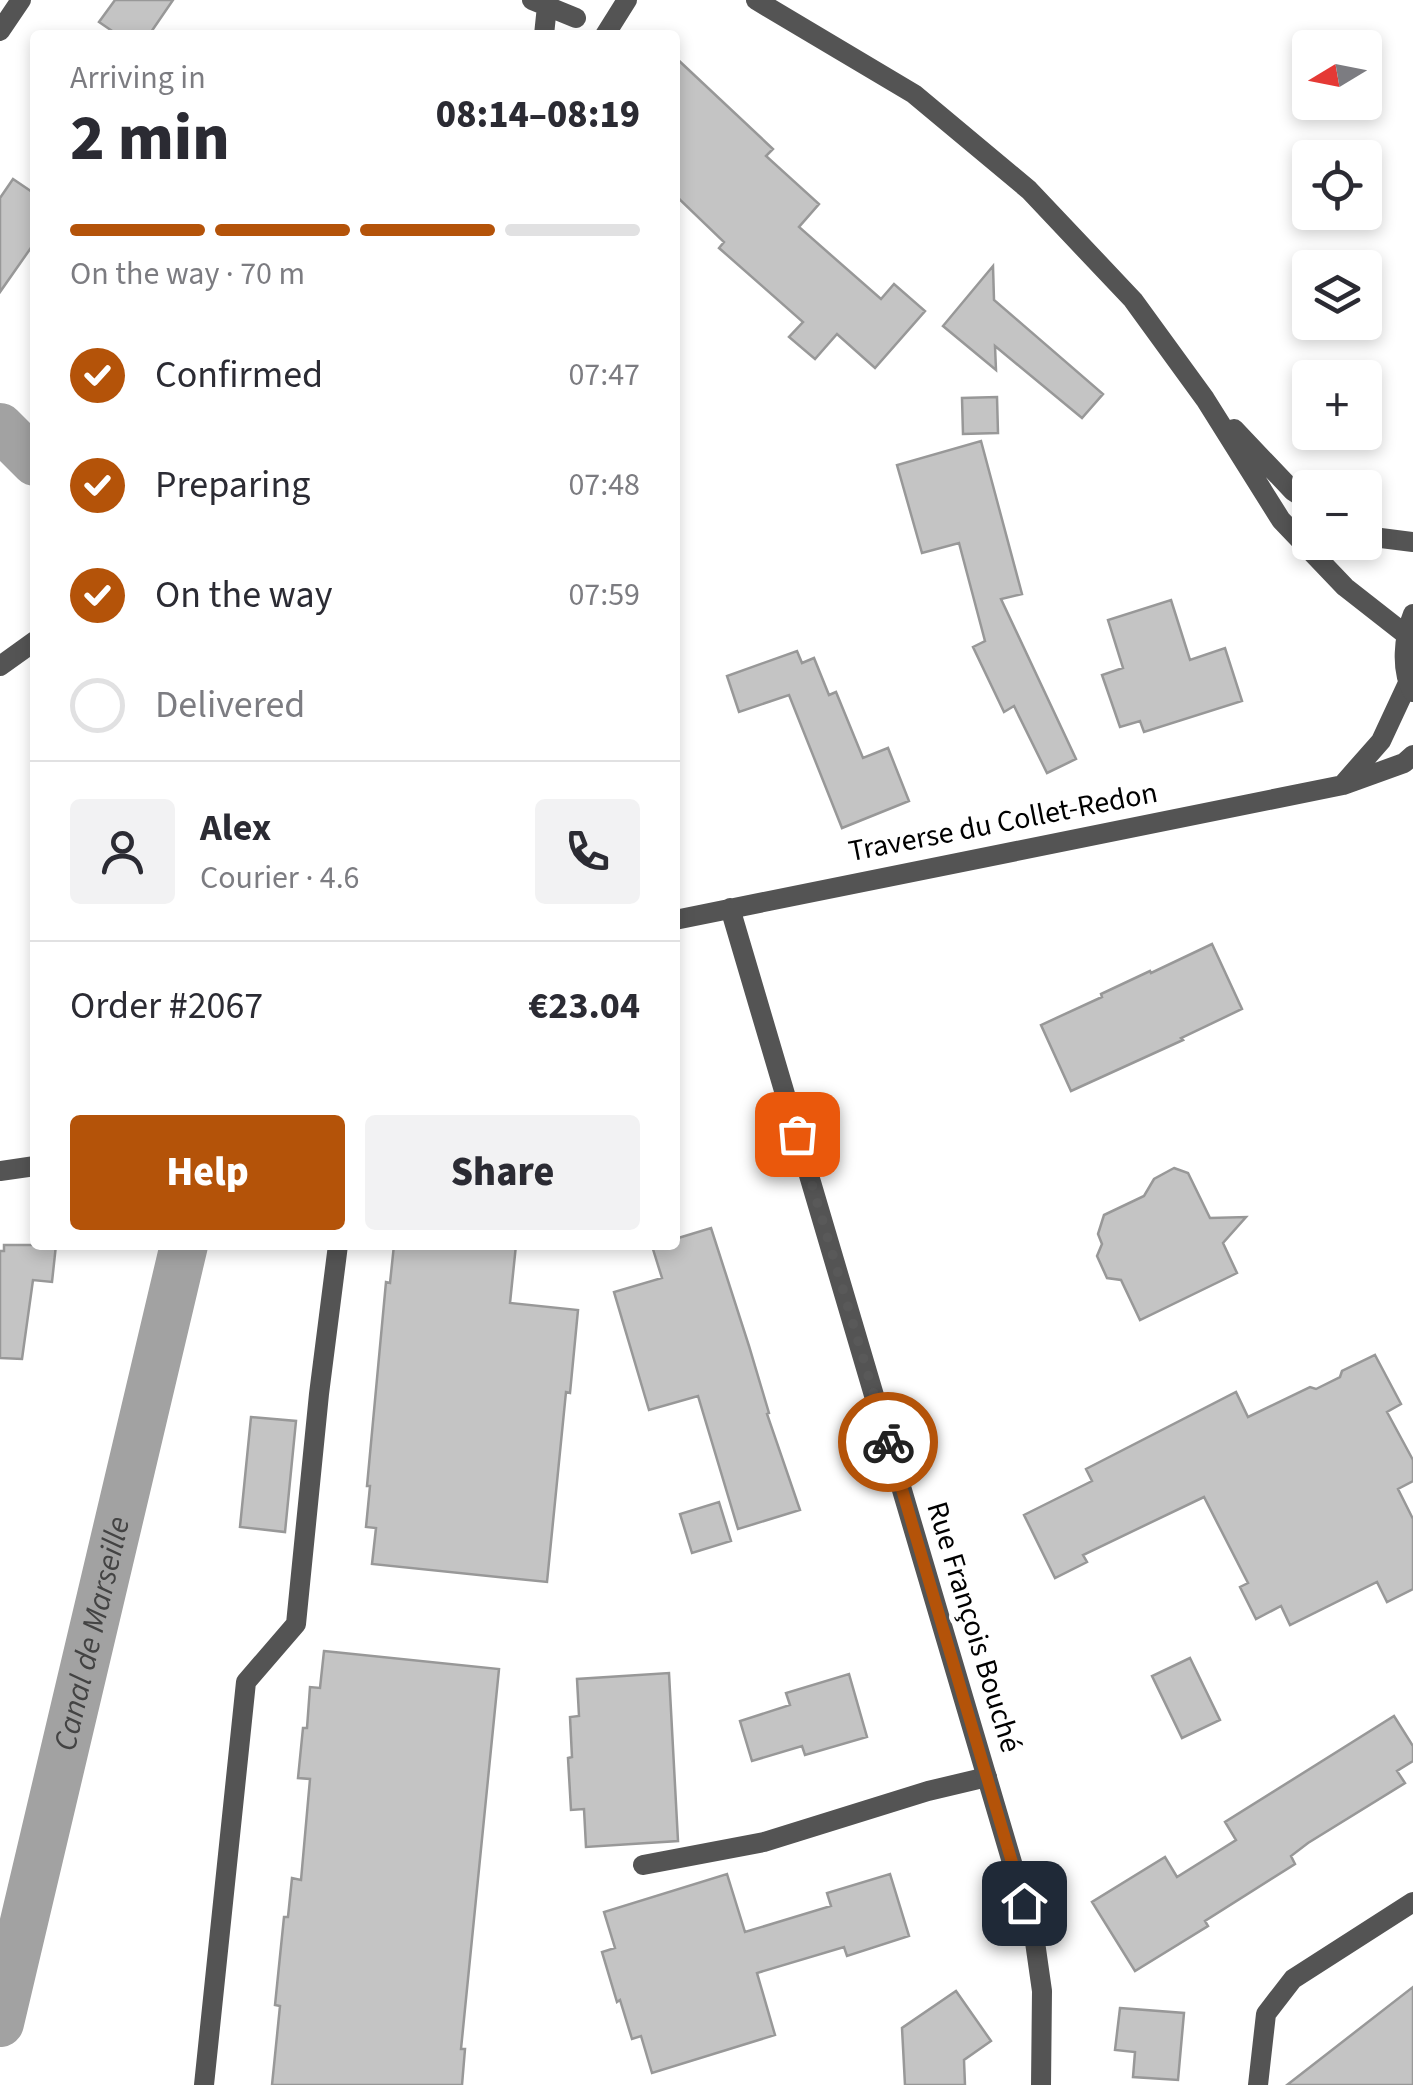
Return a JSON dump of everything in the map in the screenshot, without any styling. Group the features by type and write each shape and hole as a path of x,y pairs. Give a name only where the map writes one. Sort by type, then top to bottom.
{"street":[{"path":"0,31 21,0"},
{"path":"609,30 627,0"},
{"path":"756,0 914,94 1029,190 1134,300 1205,399 1281,520 1344,587 1409,624 1410,688 1381,741 1343,784"},
{"path":"543,30 540,3 576,18"},
{"path":"1205,399 1292,489"},
{"path":"1382,538 1413,542"},
{"path":"0,666 30,645"},
{"name":"Traverse du Collet-Redon","path":"680,919 1343,784 1404,762 1413,755"},
{"name":"Rue François Bouché","path":"730,908 1024,1903"},
{"path":"0,1171 30,1167"},
{"path":"204,2085 246,1682 296,1624 318,1394 337,1250"},
{"path":"643,1865 764,1842 987,1776"},
{"path":"1258,2085 1266,2014 1293,1979 1413,1902"},
{"path":"1034,1935 1042,1991 1041,2085"}],"building":[{"path":"115,0 173,0 152,30 111,30 99,22"},
{"path":"680,62 773,149 766,156 819,204 799,227 881,299 894,284 925,311 875,368 837,334 815,359 789,337 803,322 719,248 724,242 680,200"},
{"path":"13,179 30,191 30,249 0,292 0,198"},
{"path":"993,266 994,300 1103,394 1082,418 995,346 996,370 943,326"},
{"path":"997,397 998,433 963,434 962,398"},
{"path":"981,441 1022,594 1001,599 1076,759 1047,773 1014,706 1004,712 973,647 985,641 959,543 922,553 897,465"},
{"path":"1171,600 1190,660 1225,648 1242,701 1144,732 1140,721 1120,727 1102,675 1123,668 1108,620"},
{"path":"797,651 802,663 814,658 829,695 836,692 863,758 888,748 909,801 842,828 789,695 739,712 727,676"},
{"path":"1212,944 1242,1009 1071,1091 1041,1025"},
{"path":"1174,1168 1188,1173 1210,1218 1246,1217 1223,1243 1237,1273 1140,1320 1121,1280 1107,1278 1097,1256 1102,1244 1098,1234 1104,1215 1144,1196 1154,1179"},
{"path":"711,1228 800,1510 738,1529 698,1396 649,1410 614,1292 662,1278 653,1250 680,1250 680,1237"},
{"path":"4,1245 55,1250 52,1282 33,1280 22,1359 0,1358 0,1251 4,1251"},
{"path":"393,1250 515,1250 510,1303 578,1310 547,1582 372,1564 376,1528 366,1527 367,1486 386,1282 390,1283"},
{"path":"1375,1355 1401,1404 1387,1412 1413,1460 1413,1481 1398,1489 1413,1519 1413,1589 1387,1602 1377,1582 1290,1625 1281,1606 1256,1619 1240,1587 1248,1583 1204,1497 1083,1555 1087,1562 1055,1578 1024,1515 1092,1481 1086,1469 1236,1392 1248,1417 1310,1387 1316,1389"},
{"path":"251,1417 296,1421 285,1532 240,1527"},
{"path":"719,1502 731,1541 692,1553 680,1514"},
{"path":"324,1651 499,1669 461,2049 465,2049 462,2085 272,2085 284,1917 288,1917 292,1878 301,1880 310,1779 298,1778 303,1728 307,1728 310,1687 320,1688"},
{"path":"1190,1658 1220,1720 1182,1738 1152,1676"},
{"path":"669,1673 678,1841 586,1847 584,1809 571,1810 568,1758 572,1757 570,1717 579,1716 577,1679"},
{"path":"849,1674 867,1737 805,1755 802,1746 752,1761 740,1721 790,1705 786,1693"},
{"path":"1394,1716 1413,1746 1413,1761 1397,1771 1405,1783 1308,1843 1291,1856 1295,1864 1205,1921 1208,1926 1135,1971 1092,1902 1165,1857 1177,1877 1236,1840 1225,1822"},
{"path":"727,1874 745,1932 831,1906 827,1893 890,1874 909,1936 847,1956 844,1947 757,1973 775,2035 652,2073 641,2036 632,2039 602,1952 615,1948 604,1912"},
{"path":"1413,1987 1413,2085 1287,2085"},
{"path":"956,1991 991,2041 964,2060 965,2085 905,2085 902,2028"},
{"path":"1120,2008 1184,2013 1178,2080 1133,2077 1135,2052 1115,2050"}],"waterway":[{"name":"Canal de Marseille","path":"0,427 30,457"},
{"name":"Canal de Marseille","path":"0,2023 183,1250"}],"way so far":[{"path":"797,1134 888,1442"}],"route":[{"path":"888,1442 1024,1903"}]}
